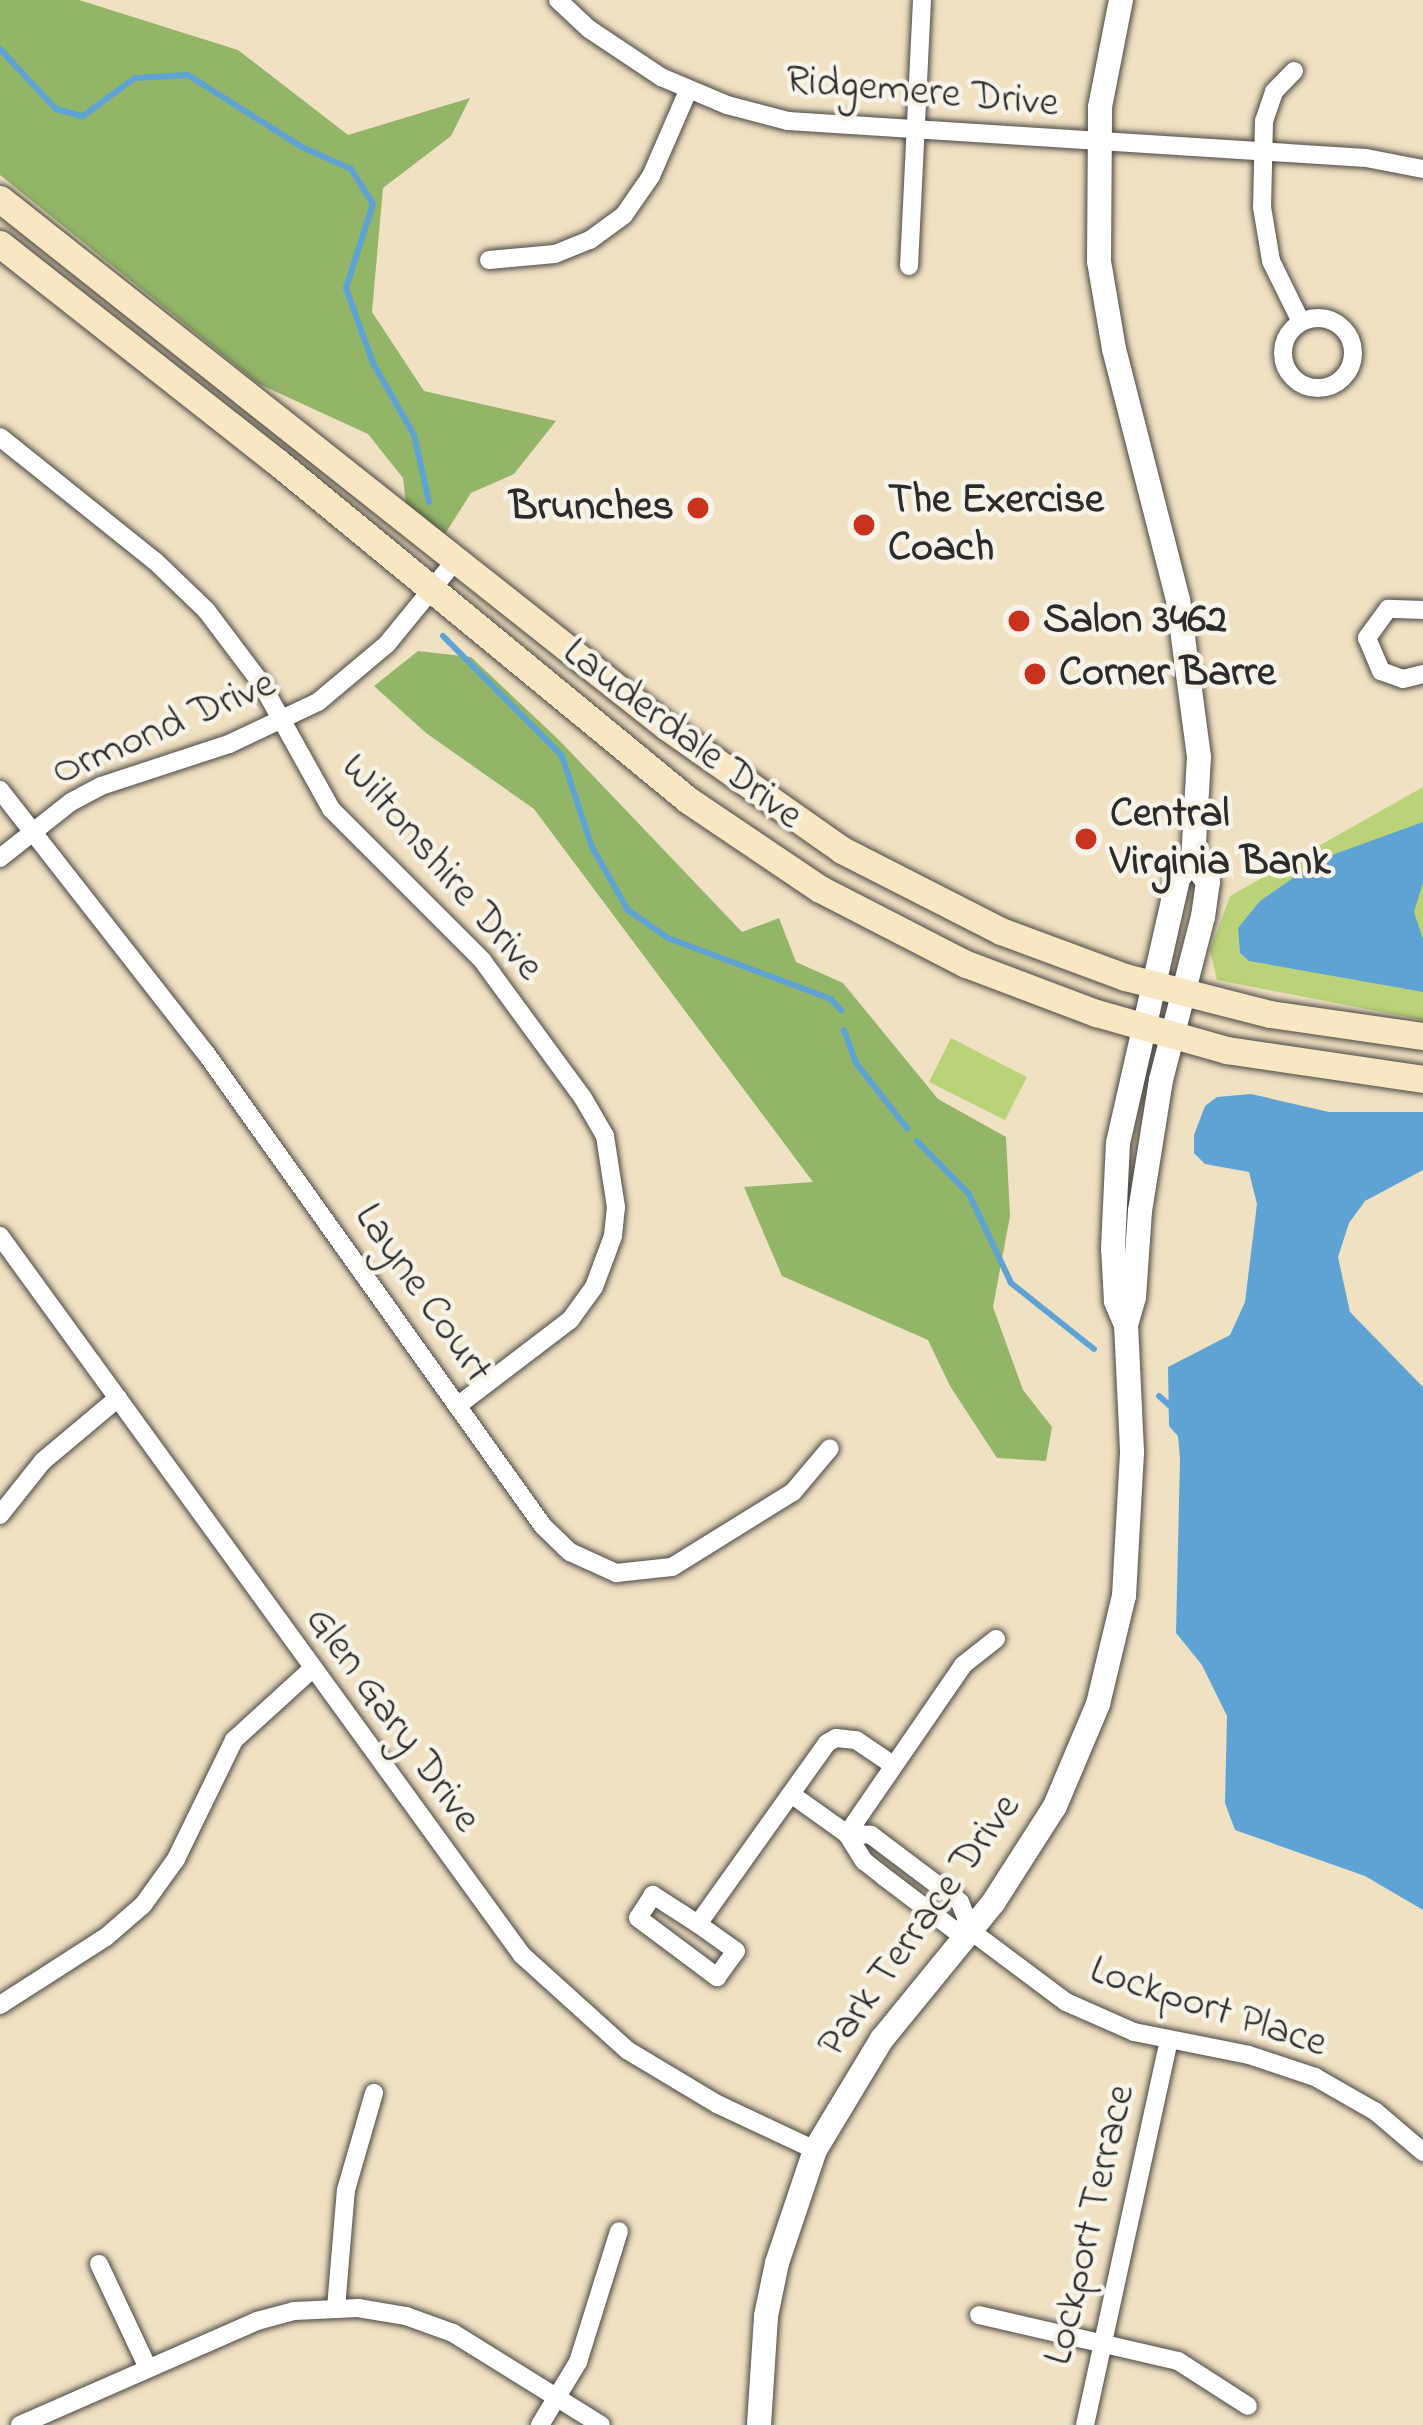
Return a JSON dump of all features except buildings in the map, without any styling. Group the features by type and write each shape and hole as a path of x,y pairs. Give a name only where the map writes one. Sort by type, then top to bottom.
{"main road":[{"name":"Lauderdale Drive","path":"0,199 667,727 842,850 1001,931 1154,985 1328,1025 1423,1036"},
{"name":"Lauderdale Drive","path":"0,244 688,800 820,890 966,964 1142,1026 1296,1063 1423,1078"}],"street":[{"name":"Ridgemere Drive","path":"558,0 625,56 688,91 788,121 1366,158 1423,169"},
{"path":"909,266 922,0"},
{"name":"Park Terrace Drive","path":"759,2425 762,2351 777,2263 815,2150 882,2039 1023,1862 1055,1806 1110,1664 1124,1596 1133,1508 1126,1325 1117,1301 1114,1189 1128,1082 1178,878 1193,861 1199,757 1192,674 1102,288 1097,144 1121,0"},
{"path":"1294,71 1269,102 1263,153 1266,241 1301,322"},
{"path":"489,260 555,254 590,240 624,215 651,176 688,91"},
{"name":"Wiltonshire Drive","path":"0,437 155,561 206,610 249,665 331,809 482,959 583,1098 604,1136 616,1207 613,1236 594,1287 553,1335 457,1406"},
{"name":"Ormond Drive","path":"0,858 32,829 101,786 229,744 348,681 454,562"},
{"path":"1423,610 1388,608 1367,638 1381,671 1403,679 1423,674"},
{"name":"Layne Court","path":"0,790 205,1052 555,1540 584,1562 616,1573 656,1572 684,1562 794,1492 830,1448"},
{"name":"Park Terrace Drive","path":"1126,1325 1134,1298 1148,1154 1208,882 1193,861"},
{"name":"Glen Gary Drive","path":"0,1236 501,1931 565,2000 672,2078 815,2150"},
{"path":"0,1515 43,1461 118,1398"},
{"path":"847,1834 963,1665 996,1640"},
{"path":"0,2006 106,1937 143,1905 176,1859 235,1740 311,1669"},
{"path":"698,1924 836,1738 856,1740 893,1765"},
{"path":"791,1794 847,1834 864,1862 952,1929 971,1931 959,1902 871,1835 847,1834"},
{"path":"883,1876 899,1856"},
{"path":"653,1895 698,1924 736,1951 717,1977 638,1918 653,1895"},
{"name":"Lockport Place","path":"971,1931 1066,2002 1169,2040 1250,2055 1315,2078 1376,2112 1423,2152"},
{"name":"Lockport Terrace","path":"1085,2425 1169,2040"},
{"path":"336,2308 342,2213 374,2093"},
{"path":"540,2425 560,2396 596,2314 620,2231"},
{"path":"99,2264 147,2366"},
{"path":"20,2425 257,2321 336,2308 373,2309 433,2324 560,2396 601,2425"},
{"path":"979,2315 1178,2361 1248,2406"}],"green space":[{"path":"0,0 79,0 238,50 348,135 470,98 451,136 383,188 372,312 424,391 556,421 514,474 471,493 445,534 406,503 403,478 368,434 259,384 0,175"},
{"path":"418,651 471,657 559,740 742,932 779,918 796,962 843,983 938,1099 1006,1137 1010,1216 993,1307 1023,1390 1052,1427 1046,1461 997,1458 950,1386 928,1340 782,1276 744,1187 813,1182 534,809 426,733 374,686"},
{"path":"1423,787 1423,1020 1217,980 1210,950 1230,896"},
{"path":"951,1038 1027,1077 1005,1120 929,1082"}],"water":[{"path":"1423,822 1423,883 1414,912 1423,939 1423,992 1249,961 1240,953 1238,928 1260,901 1321,859"},
{"path":"1251,1094 1329,1112 1423,1112 1423,1170 1365,1201 1349,1223 1338,1257 1350,1312 1423,1387 1423,1910 1365,1876 1235,1830 1225,1803 1227,1716 1202,1665 1176,1633 1180,1458 1178,1436 1169,1426 1168,1367 1230,1335 1245,1302 1257,1204 1249,1172 1205,1164 1194,1153 1194,1135 1205,1106 1217,1097"}],"waterway":[{"path":"0,49 56,109 83,116 135,78 188,75 302,147 351,169 373,204 346,288 373,363 414,435 429,502"},
{"path":"443,636 562,756 592,847 628,910 668,938 831,999 841,1010"},
{"path":"844,1030 856,1063 907,1128"},
{"path":"917,1141 969,1194 1011,1283 1094,1349"},
{"path":"1159,1396 1170,1406"}],"place":[{"name":"Brunches","path":"698,508"},
{"name":"The Exercise Coach","path":"864,525"},
{"name":"Salon 3462","path":"1019,621"},
{"name":"Corner Barre","path":"1035,674"},
{"name":"Central Virginia Bank","path":"1086,839"}]}
